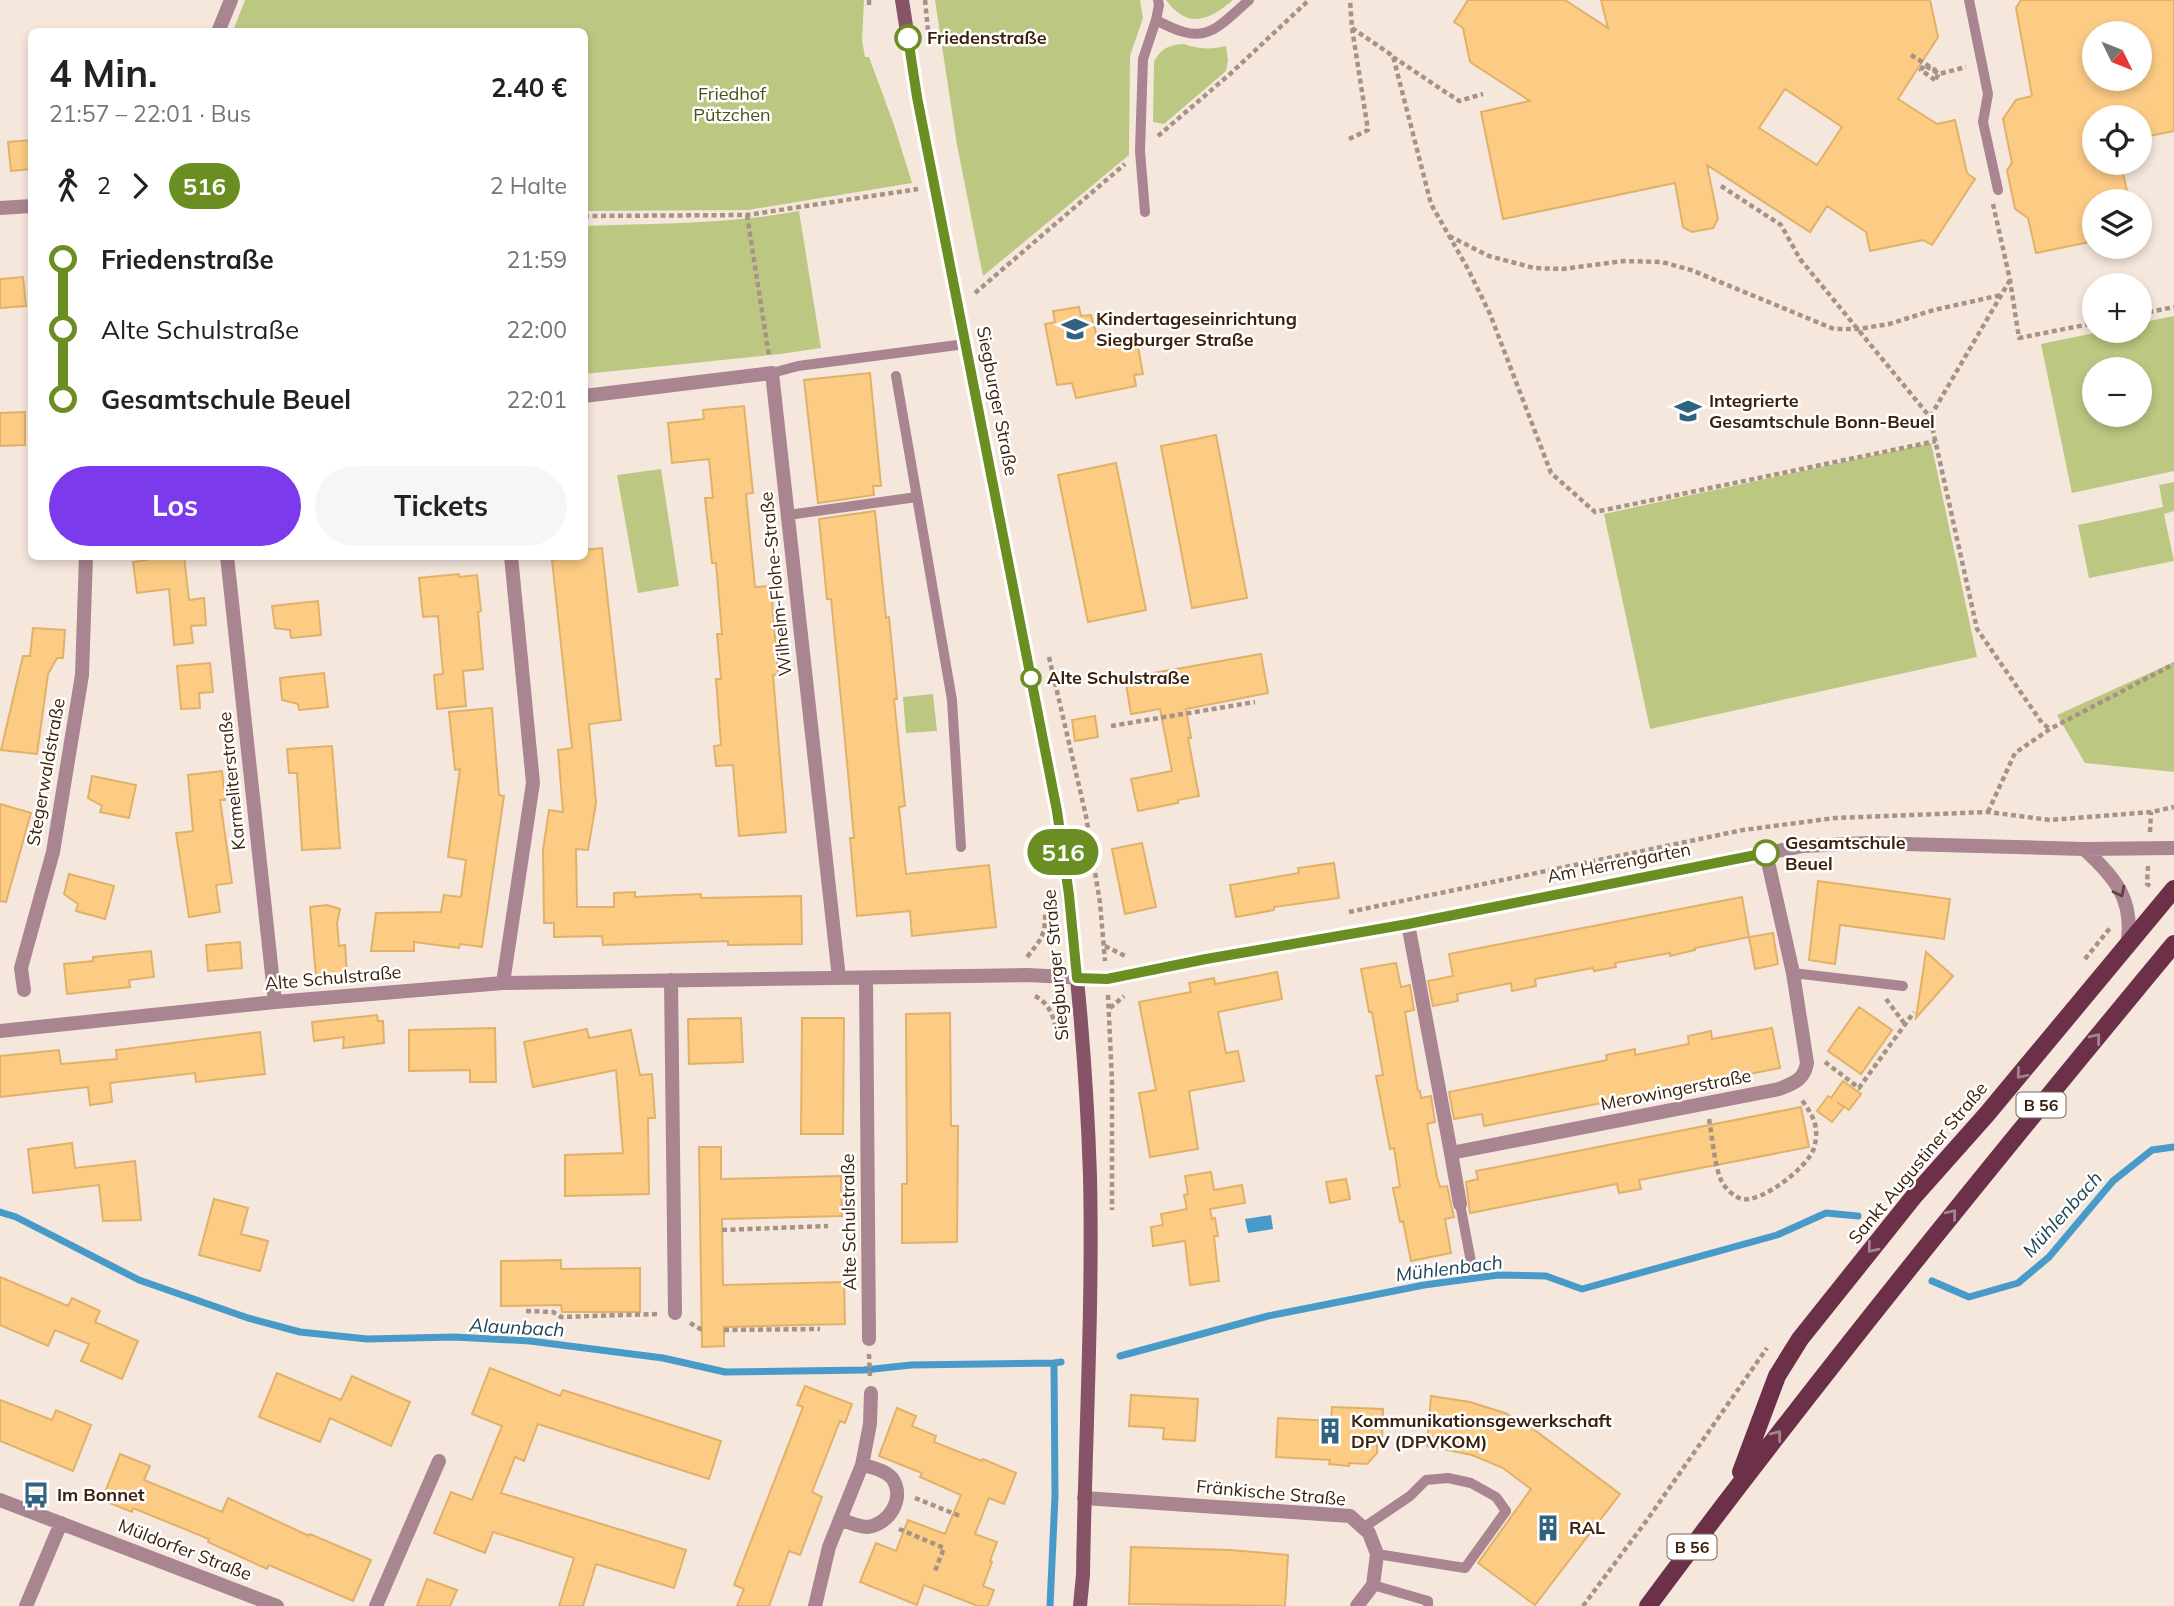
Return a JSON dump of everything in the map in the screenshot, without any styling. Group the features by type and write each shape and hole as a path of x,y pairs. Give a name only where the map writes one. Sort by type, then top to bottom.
{"main road":[{"name":"Siegburger Straße","path":"902,0 934,187 1057,811 1069,895 1082,1040 1090,1177 1083,1575 1080,1606"},
{"name":"Sankt Augustiner Straße","path":"1735,1489 1777,1376 1800,1339 1915,1195 1987,1114 2127,946 2166,889"},
{"name":"Sankt Augustiner Straße","path":"1648,1606 1735,1489 1909,1267 2174,944"}],"street":[{"path":"220,28 231,0"},
{"path":"0,208 28,206"},
{"path":"588,396 772,373"},
{"name":"Wilhelm-Flohe-Straße","path":"772,373 839,978"},
{"name":"Stegerwaldstraße","path":"24,990 21,968 53,852 82,675 86,560"},
{"name":"Karmeliterstraße","path":"227,560 275,1002"},
{"path":"503,983 533,783 510,560"},
{"name":"Am Herrengarten","path":"1077,978 1107,979 1408,924 1803,846 1868,843 2084,849 2174,848"},
{"path":"2084,849 2121,890 2131,926 2127,946"},
{"path":"1766,853 1793,973 1805,1047 1806,1070 1800,1080 1791,1084"},
{"path":"1408,924 1460,1205"},
{"name":"Alte Schulstraße","path":"0,1031 275,1002 503,983 1027,975 1077,978"},
{"name":"Alte Schulstraße","path":"866,978 869,1339"},
{"path":"671,980 675,1313"},
{"name":"Merowingerstraße","path":"1451,1153 1779,1089 1791,1084"},
{"path":"815,1606 829,1547 862,1465 870,1424 871,1393"},
{"path":"376,1606 439,1461"},
{"path":"840,1519 863,1527 878,1525 889,1517 895,1507 898,1492 891,1477 876,1468 862,1465"},
{"name":"Fränkische Straße","path":"1084,1498 1350,1516 1369,1533 1377,1554"},
{"name":"Müldorfer Straße","path":"0,1500 277,1606"},
{"path":"26,1606 61,1523"},
{"path":"1357,1606 1373,1585 1377,1554"}],"lane":[{"path":"1145,212 1140,150 1143,60 1156,20 1158,0"},
{"path":"1156,20 1190,35 1203,34 1217,29 1248,0"},
{"path":"1969,0 1988,93 1983,122 1997,190"},
{"path":"772,373 798,366 965,344"},
{"path":"897,376 952,700 961,847"},
{"path":"788,515 917,497"},
{"path":"1793,973 1903,986"},
{"path":"1460,1205 1472,1267"},
{"path":"1363,1528 1410,1496 1426,1480 1448,1478 1471,1483 1496,1497 1506,1511 1465,1568 1377,1554"},
{"path":"1373,1585 1428,1601 1428,1606"}],"path":[{"path":"869,0 869,8"},
{"path":"974,293 1230,74 1309,0"},
{"path":"1349,139 1368,130 1350,0"},
{"path":"1352,27 1459,101 1482,94"},
{"path":"1912,55 1936,71 1938,75 1935,80 1921,70 1924,65 1932,70 1939,75 1951,70"},
{"path":"1393,56 1431,204 1490,314 1551,473 1595,512 1936,441"},
{"path":"1721,186 1781,225 1800,259 1930,416 1977,629 2042,723 2050,729"},
{"path":"588,216 747,215 934,187"},
{"path":"1997,190 1993,204 2020,338 2082,326"},
{"path":"747,215 772,373"},
{"path":"1449,235 1489,256 1534,268 1562,269 1624,261 1662,262 1691,270 1834,329 1858,329 1889,324 1934,310 2001,295"},
{"path":"1930,416 2010,280"},
{"path":"2152,312 2174,307"},
{"path":"1988,812 2015,754 2050,729 2174,664"},
{"path":"1111,726 1255,702"},
{"path":"2150,825 2151,812 2174,807"},
{"path":"2148,869 2147,884 2166,889"},
{"path":"1805,1047 1859,1088 1914,1012"},
{"path":"1706,1103 1721,1181 1735,1196 1751,1199 1764,1195 1788,1178 1813,1150 1816,1126 1814,1118 1791,1084"},
{"path":"722,1230 828,1226"},
{"path":"526,1311 553,1312 561,1317 675,1313 702,1330"},
{"path":"724,1330 820,1329"},
{"path":"869,1359 870,1376"},
{"path":"898,1492 960,1516"},
{"path":"882,1522 944,1548 935,1571"}],"green space":[{"name":"Friedhof Pützchen","path":"245,0 864,0 862,40 865,57 869,57 912,183 748,210 588,211 588,28 234,28"},
{"path":"935,0 1140,0 1143,18 1130,56 1129,155 983,276 957,145"},
{"path":"1166,0 1233,0 1216,13 1199,19 1183,15"},
{"path":"1184,44 1205,48 1226,46 1226,71 1164,124 1153,122 1154,62 1166,48"},
{"path":"799,211 821,348 588,374 588,226 719,221"},
{"path":"2174,316 2174,471 2072,493 2041,344 2082,336 2082,343 2152,343 2152,321"},
{"path":"1931,443 1977,657 1650,729 1604,514"},
{"path":"661,469 679,586 638,593 617,475"},
{"path":"2174,482 2174,511 2164,514 2174,561 2089,578 2078,525 2163,507 2159,485"},
{"path":"2174,662 2174,772 2085,763 2057,715"},
{"path":"933,694 937,731 906,733 903,697"}],"water":[{"path":"1271,1215 1273,1229 1248,1233 1245,1219"}],"building":[{"path":"1468,0 1565,0 1608,28 1601,0 1930,0 1938,37 1898,99 1937,124 1955,120 1967,173 1975,179 1932,245 1923,240 1870,251 1866,232 1827,206 1810,232 1707,165 1718,219 1713,228 1692,232 1683,227 1675,183 1503,219 1481,112 1530,101 1470,62 1463,28 1454,22","holes":["1785,89 1842,127 1817,165 1759,128"]},
{"path":"2021,0 2174,0 2174,131 2152,136 2152,105 2082,105 2082,175 2124,175 2126,189 2082,189 2082,244 2036,253 2028,218 2015,209 2007,170 2012,163 2003,119 2016,100 2032,96 2016,8"},
{"path":"28,140 28,169 11,171 8,142"},
{"path":"23,277 26,306 0,308 0,279"},
{"path":"1079,307 1081,316 1091,315 1099,344 1127,339 1129,349 1138,347 1143,374 1134,375 1136,386 1076,398 1072,383 1057,385 1045,324 1055,322 1053,311"},
{"path":"870,373 881,486 873,486 874,495 818,503 804,380"},
{"path":"744,406 753,493 746,494 755,587 771,586 778,674 773,675 786,832 739,836 733,765 716,766 714,746 721,745 716,679 721,679 717,634 722,634 716,563 712,563 705,498 713,498 709,459 672,463 668,423 704,419 703,410"},
{"path":"25,412 25,445 0,446 0,413"},
{"path":"1216,435 1247,598 1192,608 1161,446"},
{"path":"1116,463 1146,610 1088,622 1058,475"},
{"path":"875,511 897,699 894,699 905,806 899,807 906,874 989,865 996,927 912,936 910,911 857,916 850,838 854,838 844,730 831,599 827,599 819,519"},
{"path":"602,548 621,720 589,724 596,803 588,850 576,849 577,907 614,907 614,893 635,892 635,897 701,894 701,898 801,896 802,944 728,945 728,941 603,945 602,936 554,937 554,923 544,923 543,850 549,810 563,812 558,750 572,748 552,560 588,560 588,550"},
{"path":"184,560 189,600 204,598 206,625 191,626 193,643 174,645 169,589 137,593 133,562"},
{"path":"459,574 459,577 477,575 483,669 463,671 466,706 437,709 434,675 443,674 438,616 423,617 419,578"},
{"path":"318,601 321,635 291,638 290,630 275,628 272,606"},
{"path":"33,628 65,630 63,658 57,658 48,674 37,754 1,750 23,656 30,656"},
{"path":"1261,654 1268,693 1186,709 1191,738 1188,738 1199,796 1138,811 1131,779 1172,771 1160,709 1131,714 1125,678"},
{"path":"210,663 213,692 199,693 200,708 181,709 177,666"},
{"path":"324,673 328,707 299,710 298,704 282,700 280,678"},
{"path":"492,708 499,795 504,796 482,947 460,944 459,948 414,942 414,951 371,951 376,913 441,912 444,895 461,897 466,860 448,857 460,769 455,770 449,712"},
{"path":"1095,716 1098,737 1075,741 1072,720"},
{"path":"332,746 340,848 302,850 297,773 289,773 287,749"},
{"path":"222,771 225,800 220,800 232,883 216,885 220,912 189,917 176,833 193,831 188,775"},
{"path":"92,776 136,785 129,818 100,812 102,806 88,798"},
{"path":"0,804 31,813 6,902 0,901"},
{"path":"1142,843 1156,907 1125,914 1112,849"},
{"path":"1334,863 1339,898 1274,907 1274,910 1236,917 1230,885 1299,873 1298,868"},
{"path":"69,874 114,886 105,919 76,911 78,904 64,894"},
{"path":"1818,881 1950,899 1944,939 1840,925 1835,964 1809,960"},
{"path":"1742,897 1749,937 1670,956 1670,953 1615,963 1616,967 1594,971 1593,968 1535,979 1536,986 1512,991 1511,983 1457,994 1458,1001 1433,1006 1428,981 1453,976 1449,954"},
{"path":"327,905 340,909 337,923 339,946 345,945 347,974 316,977 310,907"},
{"path":"1773,933 1778,964 1755,969 1749,937"},
{"path":"240,942 242,968 208,971 206,945"},
{"path":"151,951 154,977 129,980 130,987 67,994 64,964 93,961 93,957"},
{"path":"1926,952 1953,976 1916,1018"},
{"path":"1396,963 1401,987 1410,985 1414,1010 1405,1012 1418,1091 1421,1098 1431,1096 1435,1122 1427,1124 1437,1177 1440,1187 1447,1186 1454,1217 1445,1219 1451,1253 1411,1261 1393,1188 1400,1187 1394,1148 1390,1149 1376,1076 1383,1075 1361,969"},
{"path":"1277,972 1282,999 1218,1012 1226,1053 1238,1051 1244,1081 1189,1091 1198,1149 1150,1157 1139,1093 1156,1090 1139,1002 1191,992 1189,983 1214,978 1215,984"},
{"path":"1859,1007 1892,1030 1861,1074 1828,1051"},
{"path":"950,1013 951,1126 958,1126 957,1242 902,1243 902,1184 907,1184 906,1014"},
{"path":"377,1015 378,1021 383,1021 384,1043 343,1048 344,1037 314,1041 312,1022"},
{"path":"741,1018 743,1062 689,1064 688,1019"},
{"path":"802,1018 844,1018 843,1134 801,1134"},
{"path":"495,1028 496,1082 470,1082 470,1070 409,1071 409,1030"},
{"path":"1772,1028 1780,1068 1484,1126 1482,1114 1454,1119 1449,1092 1607,1060 1606,1055 1635,1049 1635,1055 1689,1044 1688,1036 1711,1031 1712,1039"},
{"path":"587,1029 589,1038 631,1030 640,1075 652,1074 655,1118 648,1118 649,1194 565,1196 565,1155 623,1153 616,1070 533,1087 524,1042"},
{"path":"260,1032 265,1074 196,1082 195,1073 110,1083 112,1102 90,1105 88,1087 0,1097 0,1056 59,1050 61,1064 117,1059 116,1050"},
{"path":"1843,1081 1861,1094 1849,1110 1837,1102 1844,1107 1832,1122 1817,1111"},
{"path":"1801,1107 1809,1147 1639,1180 1641,1189 1619,1193 1617,1184 1470,1213 1466,1182 1478,1179 1476,1171"},
{"path":"72,1143 75,1168 135,1161 141,1220 103,1221 99,1185 33,1193 28,1149"},
{"path":"699,1147 721,1147 721,1179 841,1176 842,1216 722,1219 723,1285 844,1282 845,1324 724,1327 724,1346 702,1347"},
{"path":"1211,1172 1214,1190 1242,1185 1245,1203 1210,1209 1212,1219 1215,1218 1218,1236 1214,1236 1219,1281 1190,1285 1185,1241 1153,1246 1151,1227 1163,1225 1161,1214 1187,1209 1184,1195 1188,1194 1185,1176"},
{"path":"1346,1179 1350,1199 1330,1203 1326,1182"},
{"path":"214,1199 248,1208 241,1234 268,1241 260,1271 199,1255"},
{"path":"561,1260 561,1269 640,1268 640,1312 562,1312 561,1305 501,1306 501,1261"},
{"path":"0,1277 68,1306 72,1298 100,1311 95,1322 138,1341 122,1379 81,1361 89,1344 55,1330 48,1346 0,1325"},
{"path":"490,1368 560,1396 563,1390 721,1441 709,1479 538,1424 524,1461 515,1457 501,1493 686,1550 674,1588 596,1564 583,1606 559,1606 574,1558 493,1532 485,1553 434,1533 451,1492 472,1500 502,1426 472,1414"},
{"path":"277,1373 341,1400 352,1376 410,1402 391,1446 330,1418 320,1442 259,1417"},
{"path":"805,1386 852,1404 845,1423 840,1421 812,1492 822,1497 800,1555 789,1551 769,1606 737,1606 744,1589 734,1585 803,1407 797,1405"},
{"path":"1131,1395 1198,1399 1195,1441 1163,1439 1164,1428 1129,1426"},
{"name":"RAL","path":"1431,1396 1470,1402 1505,1413 1532,1428 1620,1494 1535,1605 1478,1563 1531,1489 1503,1468 1472,1455 1427,1446"},
{"path":"0,1400 52,1420 56,1410 91,1425 73,1471 0,1441"},
{"name":"Kommunikationsgewerkschaft DPV (DPVKOM)","path":"1332,1407 1383,1409 1382,1441 1377,1441 1377,1453 1367,1464 1349,1463 1349,1466 1329,1464 1330,1460 1276,1457 1278,1418 1331,1421"},
{"path":"897,1408 916,1416 912,1426 936,1436 934,1442 1016,1473 1004,1504 989,1498 975,1534 997,1542 983,1586 994,1590 988,1606 978,1606 924,1585 917,1605 860,1582 876,1543 896,1551 908,1520 945,1534 961,1495 920,1477 922,1473 879,1456"},
{"path":"120,1454 150,1466 144,1480 222,1512 228,1498 309,1536 310,1534 371,1560 353,1601 269,1565 267,1569 208,1542 209,1539 133,1508 132,1512 102,1500"},
{"path":"1131,1547 1288,1555 1285,1606 1129,1604"},
{"path":"427,1579 457,1590 450,1606 417,1606"}],"waterway":[{"name":"Mühlenbach","path":"1932,1281 1969,1297 2018,1283 2049,1257 2113,1181 2152,1150 2174,1147"},
{"name":"Alaunbach","path":"0,1212 16,1217 139,1280 248,1318 300,1332 367,1339 454,1337 530,1341 663,1358 725,1372 1054,1363"},
{"name":"Mühlenbach","path":"1120,1356 1268,1316 1424,1285 1498,1275 1546,1276 1582,1289 1777,1235 1826,1213 1858,1216"},
{"name":"Mühlenbach","path":"1050,1606 1055,1496 1054,1363 1061,1362"}],"bus line":[{"name":"516","path":"908,38 917,97 1057,811 1077,978 1107,979 1408,924 1766,853"}],"place":[{"name":"Friedenstraße","path":"908,38"},
{"name":"Kindertageseinrichtung Siegburger Straße","path":"1075,329"},
{"name":"Integrierte Gesamtschule Bonn-Beuel","path":"1688,411"},
{"name":"Alte Schulstraße","path":"1031,678"},
{"name":"Gesamtschule Beuel","path":"1766,853"},
{"name":"Kommunikationsgewerkschaft DPV (DPVKOM)","path":"1330,1431"},
{"name":"Im Bonnet","path":"36,1495"},
{"name":"RAL","path":"1548,1528"}]}
